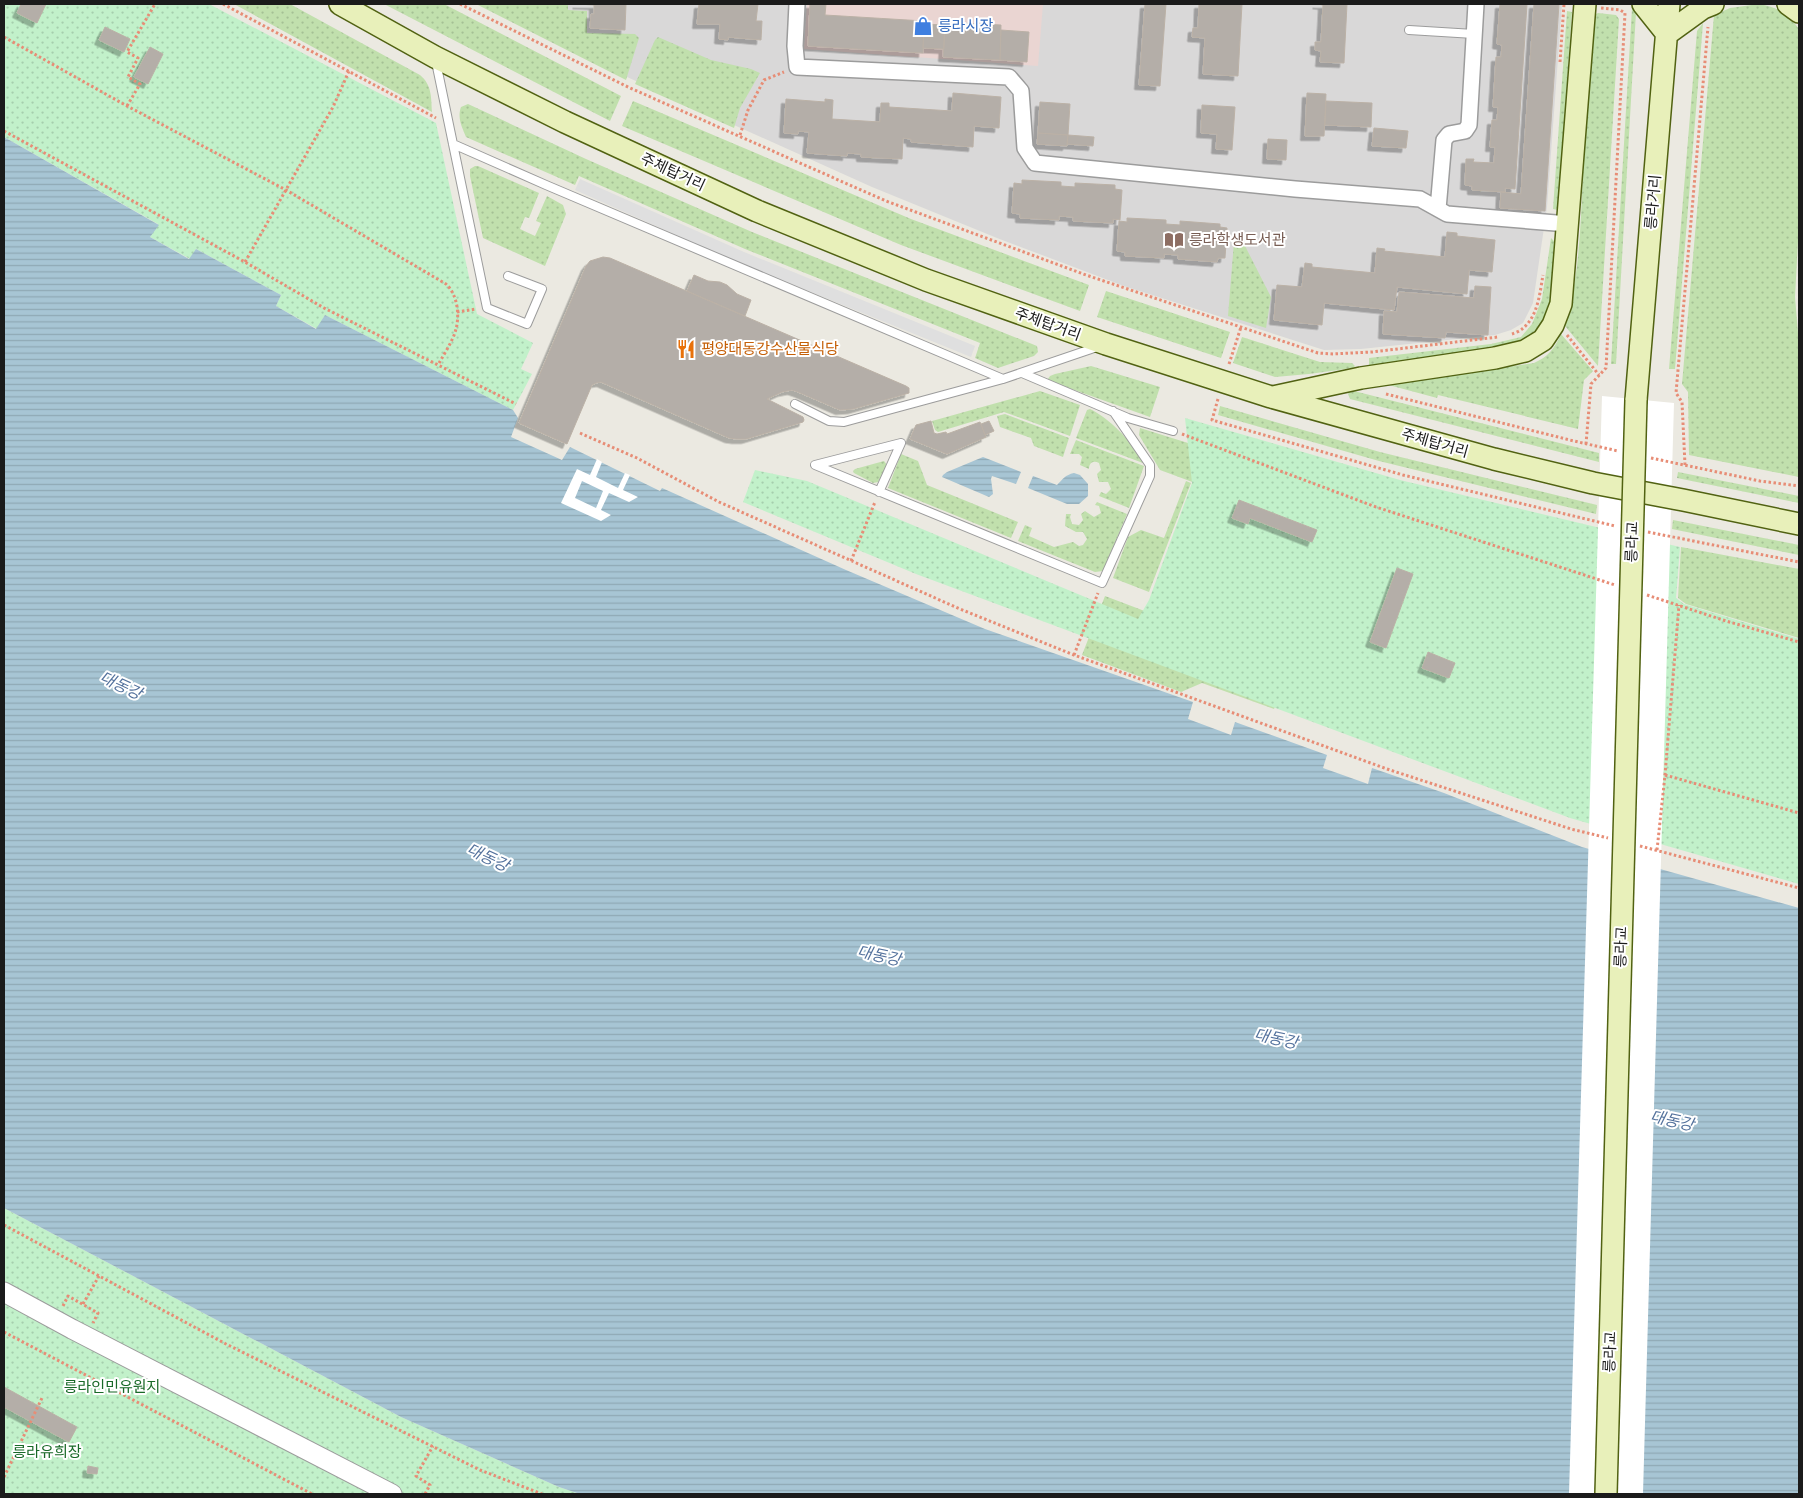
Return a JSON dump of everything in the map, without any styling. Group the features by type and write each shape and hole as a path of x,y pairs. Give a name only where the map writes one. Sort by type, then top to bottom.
{"main road":[{"name":"주체탑거리","path":"340,4 435,57 565,122 757,211 926,280 1106,344 1271,397 1494,459 1593,483 1799,524"},
{"path":"1643,4 1667,34 1711,4"},
{"name":"릉라거리","path":"1636,400 1669,4"},
{"path":"1788,4 1799,12"},
{"path":"1271,397 1361,378 1525,352 1543,340 1553,325 1561,304 1585,5"},
{"name":"릉라교","path":"1606,1494 1636,400"}],"street":[{"path":"797,4 794,46 797,67 1009,77 1021,91 1025,148 1035,163 1295,189 1420,199 1447,214 1568,224"},
{"path":"1438,209 1444,140 1449,134 1465,131 1469,125 1476,4"},
{"path":"4,1292 392,1494"}],"lane":[{"path":"1409,30 1474,34"},
{"path":"435,57 487,308 528,324 542,289 508,276"},
{"path":"453,144 1003,379"},
{"path":"795,404 829,421 844,422 1022,374 1106,344"},
{"path":"1022,374 1128,418 1173,431"},
{"path":"879,492 901,443 815,465 879,492 1102,583 1150,476 1150,465 1113,411"}],"path":[{"path":"127,106 140,84 128,77 138,58 127,52 155,4"},
{"path":"223,4 448,124"},
{"path":"460,4 630,88 886,201 1086,275 1318,353 1358,353 1499,337"},
{"path":"1560,63 1564,4"},
{"path":"1685,465 1682,402 1676,393 1711,4"},
{"path":"1585,5 1610,8 1625,13 1606,368 1591,384 1586,444"},
{"path":"4,37 127,106 286,190 446,284 453,290 457,312 456,330 438,365"},
{"path":"740,135 748,110 764,80 797,67"},
{"path":"245,262 333,107 349,71"},
{"path":"4,131 245,262 324,308 516,404"},
{"path":"1509,336 1523,329 1536,308 1544,273"},
{"path":"457,312 487,308"},
{"path":"1553,325 1563,330 1599,375"},
{"path":"1241,327 1212,420 1403,475 1620,527"},
{"path":"1358,353 1361,378"},
{"path":"1383,393 1622,452"},
{"path":"1173,431 1376,507 1622,587"},
{"path":"580,433 637,458 719,502 851,562 1074,655 1387,768 1571,829 1609,838"},
{"path":"1649,457 1760,481 1799,486"},
{"path":"851,562 879,492"},
{"path":"1639,530 1799,562"},
{"path":"1074,655 1102,583"},
{"path":"1641,593 1726,621 1799,642"},
{"path":"1657,850 1665,775 1678,605"},
{"path":"1665,775 1799,813"},
{"path":"1638,845 1799,888"},
{"path":"4,1225 226,1344 480,1470 542,1494"},
{"path":"83,1304 99,1276"},
{"path":"68,1296 98,1313"},
{"path":"4,1332 312,1494"},
{"path":"4,1477 42,1398"},
{"path":"425,1494 430,1485 416,1476 433,1446"}],"shaded area":[{"path":"496,4 1562,4 1547,207 1533,303 1523,323 1511,330 1495,335 1361,349 1324,350 1124,286 997,238 872,187 627,77"},
{"name":"릉라시장","path":"807,4 1043,4 1038,66 804,49"},
{"path":"580,179 744,252 975,346 971,357 739,263 575,190"}],"green space":[{"path":"4,4 209,4 436,123 477,314 533,343 521,369 532,374 513,410 325,315 317,329 276,306 281,295 196,249 190,259 150,237 158,224 4,137"},
{"path":"234,4 290,4 420,75 429,87 432,112"},
{"path":"384,4 444,4 621,96 610,121"},
{"path":"476,4 568,4 568,10 587,11 587,33 635,34 639,38 626,80"},
{"path":"1759,4 1782,12 1799,29 1799,223 1795,297 1799,345 1799,477 1689,455 1688,392 1682,384 1714,15 1730,8"},
{"path":"1632,8 1636,12 1616,364 1611,364"},
{"path":"1567,11 1572,12 1558,210 1553,209"},
{"path":"1598,13 1616,15 1619,19 1598,366 1565,326 1577,267 1591,58 1594,22"},
{"path":"1703,23 1675,369 1669,369 1697,31"},
{"path":"658,37 711,60 751,69 760,73 740,108 734,128 635,84"},
{"path":"633,101 911,219 1089,285 1080,311 901,245 622,126"},
{"path":"468,104 586,159 752,232 1037,346 1038,352 1034,356 998,368 975,358 980,343 745,249 579,176 575,185 466,137 460,115 461,107"},
{"path":"475,166 539,193 529,218 525,217 520,229 535,236 541,223 536,221 547,196 563,205 566,214 545,266 483,238 470,176 470,169"},
{"path":"1551,238 1557,244 1551,298 1542,323 1525,344 1369,366 1369,358 1491,344 1521,337 1532,324 1542,299"},
{"path":"1234,242 1243,242 1271,297 1266,328 1228,316"},
{"path":"1106,291 1230,332 1221,358 1097,317"},
{"path":"1561,334 1593,371 1584,380 1578,429 1438,395 1437,398 1385,384 1534,363 1550,352"},
{"path":"1242,337 1320,362 1352,363 1355,366 1353,368 1275,377 1233,363"},
{"path":"1091,366 1160,387 1150,417 1048,379 1055,374"},
{"path":"1350,390 1599,453 1599,462 1350,399 1348,394"},
{"path":"1040,391 1080,405 1070,436 1004,412 938,432 935,430 932,421"},
{"path":"1220,406 1380,452 1597,505 1596,514 1379,461 1218,415"},
{"path":"1090,409 1105,418 1121,432 1143,463 1076,438 1087,410"},
{"path":"1005,414 1069,438 1063,457 1034,446 1031,438 1000,427 997,416"},
{"path":"1185,418 1400,480 1680,547 1676,598 1684,604 1799,639 1799,884 1570,818 916,574 743,502 755,470 807,481 1138,619 1149,600 1192,483"},
{"path":"1140,428 1188,443 1311,526 1160,470 1139,435"},
{"path":"1076,440 1144,466 1129,508 1099,496 1101,492 1106,494 1111,489 1108,482 1099,482 1097,474 1101,470 1099,463 1092,463 1089,469 1080,465 1082,457 1079,454 1070,454"},
{"path":"901,454 918,461 927,485 1018,522 1011,538 888,488"},
{"path":"884,461 887,465 878,482 873,483 853,471 855,469"},
{"path":"1678,472 1799,496 1799,503 1677,478"},
{"path":"1186,481 1191,483 1149,592 1113,578 1128,537 1141,530 1164,538"},
{"path":"1097,502 1127,514 1103,571 1095,572 1018,541 1025,525 1032,528 1029,536 1054,547 1073,542 1079,546 1083,545 1087,539 1083,532 1076,532 1065,526 1066,514 1071,514 1072,524 1079,525 1083,520 1081,514 1085,511 1094,517 1101,513 1099,506 1095,505"},
{"path":"1673,520 1799,545 1799,555 1672,529"},
{"path":"1681,547 1799,569 1799,638 1686,604 1678,598"},
{"path":"1105,596 1290,666 1274,709 1202,683 1181,692 1082,655"},
{"name":"릉라인민유원지","path":"4,1208 401,1417 559,1487 580,1494 4,1494"}],"water":[{"name":"대동강","path":"4,137 159,225 150,237 189,259 196,249 281,295 276,306 316,329 325,315 513,410 518,418 511,437 562,460 570,447 660,491 662,488 846,570 985,629 1193,702 1188,719 1231,735 1235,722 1327,755 1323,768 1368,784 1372,768 1444,793 1582,847 1799,908 1799,1494 580,1494 559,1487 401,1417 4,1208"},
{"path":"983,457 1021,472 1016,484 992,476 993,494 989,497 942,477 947,472"},
{"path":"1074,473 1080,475 1088,484 1088,496 1079,504 1067,504 1028,488 1033,476 1057,485 1066,476"}],"pier":[{"path":"1602,396 1674,403 1643,1494 1569,1494"},
{"path":"597,459 602,462 596,477 618,488 625,473 630,475 623,490 638,497 629,502 609,493 601,510 611,515 601,521 561,503 577,469 590,475","holes":["582,481 603,491 596,508 575,498"]}],"building":[{"path":"21,4 46,4 37,23 17,13"},
{"path":"577,4 626,4 625,30 590,28 591,14 594,14 594,5"},
{"path":"699,4 758,4 756,21 762,21 761,40 728,37 728,40 719,39 720,24 697,24"},
{"path":"810,4 826,4 825,15 924,21 923,53 808,46"},
{"path":"1145,4 1166,4 1160,86 1139,85"},
{"path":"1199,4 1242,4 1238,76 1203,74 1205,38 1192,37 1193,28 1198,28"},
{"path":"1317,4 1347,4 1344,63 1320,62 1321,51 1315,50 1315,42 1321,42 1323,5"},
{"path":"1500,4 1527,4 1515,189 1505,188 1505,192 1472,190 1472,186 1465,185 1466,159 1474,159 1473,162 1494,163 1495,147 1490,147 1492,120 1497,120 1498,107 1493,107 1496,57 1501,57 1502,45 1497,44"},
{"path":"1534,4 1559,4 1545,211 1500,208 1501,192 1521,194"},
{"path":"945,22 1001,25 1000,60 943,57"},
{"path":"924,24 945,25 944,49 923,48"},
{"path":"105,27 130,39 124,52 99,40"},
{"path":"1001,30 1029,32 1027,62 1000,60"},
{"path":"150,47 163,54 148,84 134,77"},
{"path":"953,93 1001,97 999,128 974,126 973,147 911,142 911,139 903,138 902,159 861,157 861,154 847,153 847,156 807,153 809,132 798,131 798,134 784,133 786,99 825,102 825,99 833,100 832,119 880,122 881,103 889,103 889,107 952,111"},
{"path":"1307,93 1326,94 1324,136 1305,136"},
{"path":"1326,101 1372,103 1371,127 1325,125"},
{"path":"1040,102 1070,104 1068,135 1038,133"},
{"path":"1202,105 1235,107 1232,150 1216,149 1217,134 1201,133"},
{"path":"1374,128 1408,131 1406,148 1372,146"},
{"path":"1038,133 1068,135 1067,146 1037,144"},
{"path":"1068,135 1094,137 1093,146 1067,144"},
{"path":"1268,139 1287,140 1286,160 1267,159"},
{"path":"1022,180 1061,182 1061,186 1075,187 1075,183 1115,185 1115,189 1122,190 1120,220 1113,219 1113,223 1073,221 1073,217 1059,216 1059,220 1020,218 1020,214 1012,213 1014,183 1022,184"},
{"path":"1127,218 1166,220 1166,224 1180,225 1180,221 1220,224 1220,227 1227,228 1225,258 1218,258 1217,262 1178,259 1178,255 1164,254 1164,258 1125,256 1125,252 1117,251 1119,221 1127,222"},
{"path":"1447,232 1457,233 1457,236 1495,240 1492,272 1469,270 1467,294 1397,287 1394,310 1324,303 1322,325 1274,320 1277,285 1302,287 1305,263 1312,264 1312,267 1375,273 1377,248 1385,249 1384,251 1445,257"},
{"name":"평양대동강수산물식당","path":"603,257 610,258 906,386 909,388 909,393 853,409 840,410 792,390 782,392 767,399 803,417 803,422 746,439 736,439 729,438 601,382 592,385 567,444 519,423 586,266 590,261"},
{"path":"694,275 708,281 727,285 737,294 751,300 745,316 687,291"},
{"path":"1475,286 1491,287 1488,335 1446,332 1445,338 1383,334 1384,311 1397,312 1399,292 1474,298"},
{"path":"931,421 934,433 937,434 946,432 947,434 980,422 986,437 947,454 910,439 916,425"},
{"path":"989,421 994,431 985,435 981,424"},
{"path":"1239,500 1317,530 1312,542 1250,518 1248,524 1232,518"},
{"path":"1397,568 1413,574 1386,648 1370,642"},
{"path":"1428,652 1455,663 1449,678 1422,668"},
{"path":"4,1387 77,1427 69,1442 4,1407"},
{"path":"88,1466 98,1468 97,1474 87,1473"}],"place":[{"name":"릉라시장","path":"923,26"},
{"name":"릉라학생도서관","path":"1174,240"},
{"name":"평양대동강수산물식당","path":"686,349"}],"park label":[{"name":"릉라유희장","path":"47,1452"}]}
